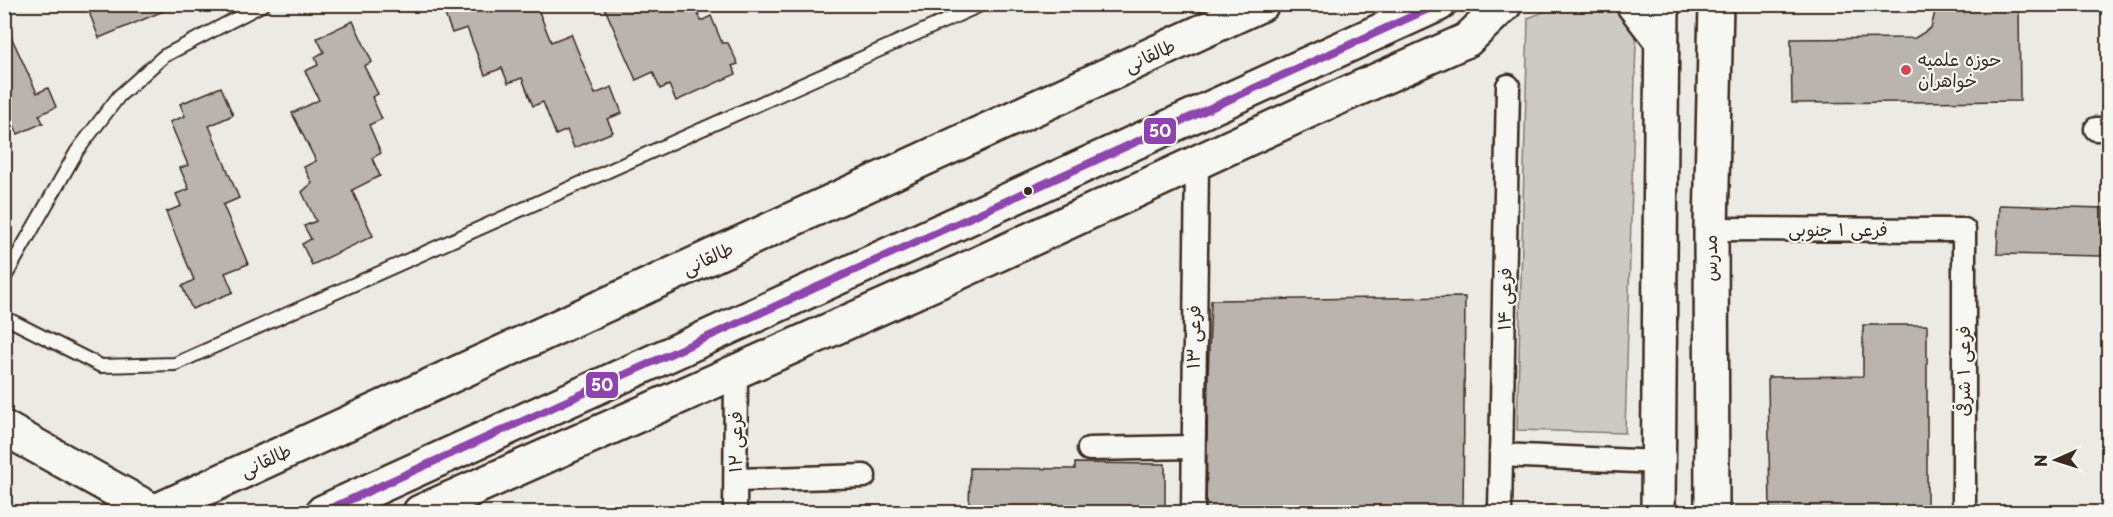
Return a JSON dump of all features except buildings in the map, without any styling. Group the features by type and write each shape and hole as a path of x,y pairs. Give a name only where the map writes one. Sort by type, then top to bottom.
{"main road":[{"name":"طالقانی","path":"155,512 1262,4"},
{"path":"323,513 1439,4"},
{"path":"420,513 960,272 1467,40 1505,4"},
{"path":"1633,4 1661,40"},
{"path":"1658,513 1662,4"},
{"name":"مدرس","path":"1712,513 1711,230 1716,4"},
{"path":"4,428 155,512"}],"street":[{"name":"فرعی ۱۴","path":"1500,513 1508,86"},
{"name":"فرعی ۱۳","path":"1193,513 1197,162"},
{"name":"فرعی ۱ جنوبی","path":"1711,230 1964,230"},
{"name":"فرعی ۱ شرقی","path":"1964,230 1964,513"},
{"name":"فرعی ۱۲","path":"735,513 736,371"},
{"path":"1089,449 1192,447"},
{"path":"1502,455 1658,462"},
{"path":"735,480 864,476"}],"lane":[{"path":"4,279 77,151 119,96 164,56 264,4"},
{"path":"4,317 101,366 175,364 983,4"}],"shaded area":[{"path":"1561,5 1637,5 1625,433 1517,430 1528,18"}],"transit line":[{"name":"50","path":"323,512 1439,4"}],"place":[{"name":"حوزه علمیه خواهران","path":"1906,70"}]}
